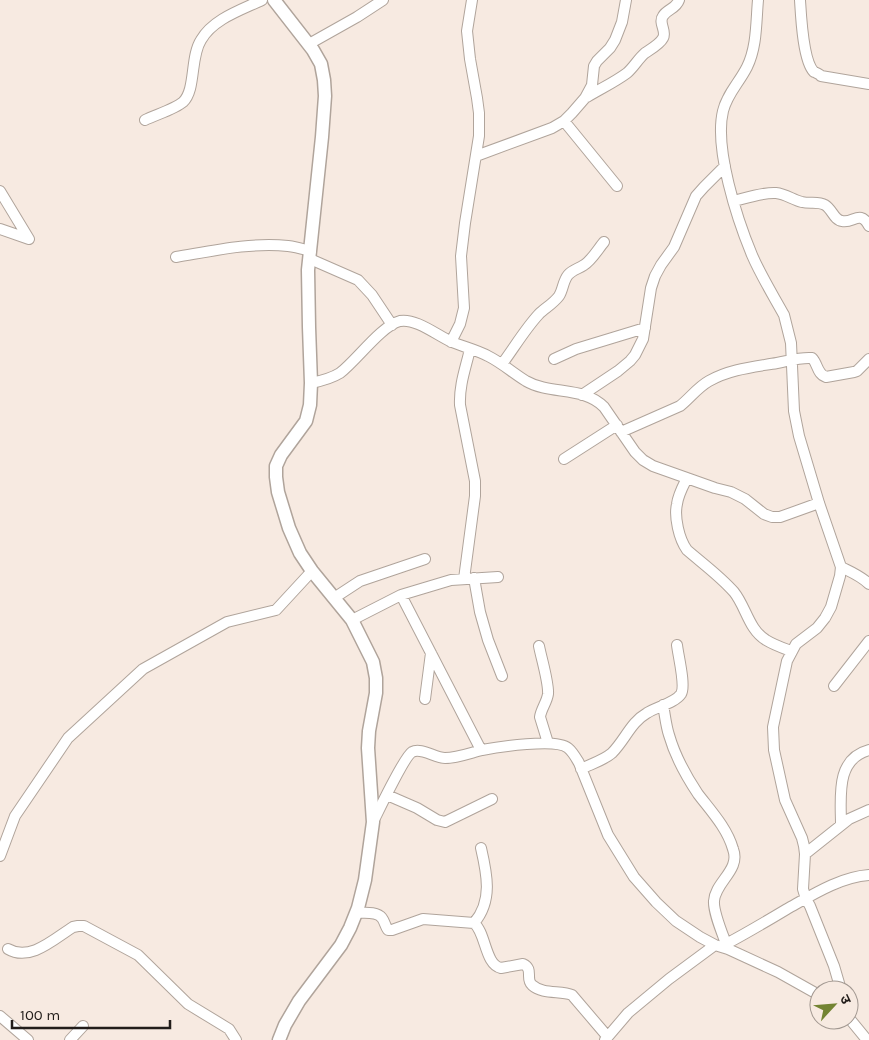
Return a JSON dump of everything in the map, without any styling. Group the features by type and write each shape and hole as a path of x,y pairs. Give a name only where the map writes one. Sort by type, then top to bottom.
{"street":[{"path":"145,120 184,102 191,88 196,52 200,40 206,32 226,18 262,0"},
{"path":"274,0 314,50 321,64 325,96 308,270 310,405 306,421 281,455 276,466 278,492 288,528 300,553 312,571 352,620 373,662 376,678 376,693 368,748 373,822 358,908 341,945 299,1001 285,1025 279,1040"},
{"path":"309,44 383,0"},
{"path":"451,342 463,317 461,256 479,136 478,98 470,59 467,31 472,0"},
{"path":"476,156 533,136 564,121 585,98 592,85 594,66 610,48 619,32 626,0"},
{"path":"585,98 628,72 643,55 662,40 664,36 662,17 679,0"},
{"path":"758,0 751,57 747,67 729,95 722,113 722,152 734,201 752,255 784,316 791,343 794,411 799,436 841,567 831,607 825,618 796,644 787,660 773,727 774,744 785,800 802,838 805,854 803,889 838,980"},
{"path":"800,0 808,58 814,72 821,76 869,84"},
{"path":"564,121 616,186"},
{"path":"582,395 618,371 630,361 640,347 655,276 674,247 696,196 725,166"},
{"path":"0,191 28,238 0,229"},
{"path":"734,201 777,193 803,202 824,204 840,221 844,222 862,218 865,219 869,226"},
{"path":"502,364 537,316 560,295 566,277 589,261 604,242"},
{"path":"176,257 238,247 288,246 310,255 358,280 372,296 392,325"},
{"path":"311,383 338,374 383,331 392,325 402,321 412,322 451,342 487,355 532,384 582,395 598,401 635,452 642,460 653,466 739,496 764,514 772,517 780,517 819,503"},
{"path":"554,359 576,349 645,328"},
{"path":"470,349 459,396 475,481 469,578 488,640 502,676"},
{"path":"564,459 619,429 669,412 680,406 699,388 719,375 792,360 812,358 820,373 826,377 857,371 869,359"},
{"path":"687,478 676,504 676,516 683,544 687,550 734,592 758,634 765,640 792,651"},
{"path":"334,598 360,581 425,559"},
{"path":"841,567 869,584"},
{"path":"0,856 15,816 68,738 143,669 227,622 276,610 312,571"},
{"path":"352,620 401,595 451,580 498,576"},
{"path":"401,595 481,750"},
{"path":"834,686 869,641"},
{"path":"581,769 612,752 637,720 681,694 683,687 677,645"},
{"path":"539,646 548,689 540,717 548,743"},
{"path":"425,699 431,653"},
{"path":"663,705 668,734 681,764 697,792 727,835 734,850 734,862 715,895 714,903 727,946"},
{"path":"373,822 405,761 413,751 418,750 446,758 481,750 511,746 548,743 561,744 568,747 573,753 608,835 634,877 676,922 715,945 727,946 809,989"},
{"path":"841,825 841,782 843,774 856,756 869,750"},
{"path":"387,795 417,808 437,820 445,822 492,799"},
{"path":"805,854 849,819 869,810"},
{"path":"474,924 482,913 487,891 487,876 481,848"},
{"path":"727,946 806,899 846,879 869,875"},
{"path":"356,914 378,914 388,930 423,920 474,924 478,926 494,965 501,968 526,965 531,985 550,992 572,995 606,1038 628,1013 669,979 715,945"},
{"path":"8,949 14,953 21,954 33,952 73,927 84,926 138,954 188,1004 229,1030 236,1040"},
{"path":"0,1016 24,1038"},
{"path":"70,1040 83,1026"},
{"path":"859,1030 867,1040"}]}
